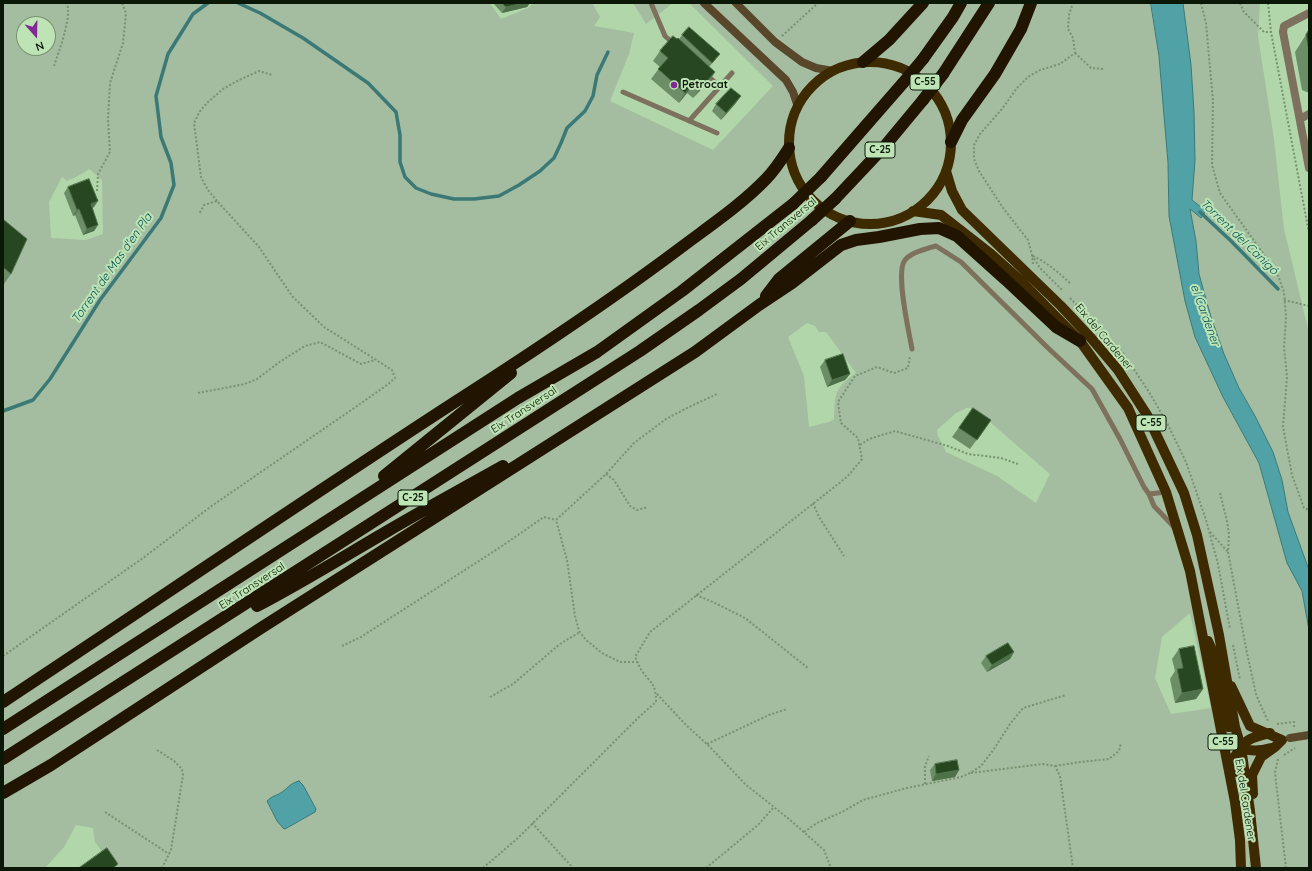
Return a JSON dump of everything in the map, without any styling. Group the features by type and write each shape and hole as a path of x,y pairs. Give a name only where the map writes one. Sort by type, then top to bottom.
{"highway":[{"path":"863,62 889,40 923,3"},
{"name":"Eix Transversal","path":"3,729 518,398 597,352 682,291 793,204 821,177 923,59 953,17 961,3"},
{"name":"Eix Transversal","path":"3,759 202,633 640,351 741,279 812,220 884,147 943,74 989,3"},
{"path":"951,142 962,120 995,74 1021,28 1031,3"},
{"path":"3,702 280,519 366,460 564,331 732,210 765,180 778,165 789,148"},
{"path":"759,304 779,279 850,221"},
{"path":"3,793 51,765 268,624 631,394 695,352 759,304 792,283 841,245 856,240 920,229 939,228 957,236 1056,327 1080,341"},
{"path":"334,517 564,331"},
{"path":"202,633 290,589 387,531 631,394"}],"main road":[{"path":"704,3 786,80 793,92 798,106"},
{"path":"736,3 775,42 802,62 816,68 833,71"},
{"name":"C-55","path":"863,62 877,62 896,66 925,82 935,93 944,109 950,128 951,142 951,154 946,171 936,190 927,200 913,211 897,219 879,223 861,223 840,218 828,211 809,196 794,171 789,148 790,129 798,106 812,86 833,71 850,64 863,62"},
{"name":"Eix del Cardener","path":"946,171 952,191 962,210 1060,306 1091,338 1118,370 1147,415 1184,493 1197,535 1219,635 1235,727 1241,748 1252,826 1256,868"},
{"name":"Eix del Cardener","path":"913,211 941,215 991,254 1021,281 1080,341 1128,408 1166,492 1190,571 1235,802 1240,840 1241,866"},
{"name":"Eix del Cardener","path":"1200,621 1215,657 1231,738 1241,748 1249,750 1262,750 1275,747"},
{"name":"Eix del Cardener","path":"1224,666 1232,689 1250,726 1270,729 1286,739 1261,757 1252,775 1252,826"},
{"name":"Eix del Cardener","path":"1241,866 1245,848 1242,798 1234,758 1244,742 1270,729"},
{"path":"1286,739 1309,735"}],"street":[{"path":"1309,13 1283,29 1300,119 1307,146 1309,168"},
{"path":"1300,119 1309,114"}],"lane":[{"path":"651,3 665,36 676,46"},
{"path":"704,72 720,87"},
{"path":"690,121 732,74"},
{"path":"623,92 717,133"},
{"path":"912,349 900,283 901,271 905,260 921,250 936,246 961,262 1092,390 1120,439 1154,506 1178,530"},
{"path":"1149,494 1166,492"}],"path":[{"path":"54,66 65,30 68,8 67,3"},
{"path":"97,191 98,174 110,152 108,119 110,83 123,43 126,13 122,3"},
{"path":"775,42 818,3"},
{"path":"1073,3 1069,14 1068,29 1072,38 1075,53 1091,68 1104,69"},
{"path":"1201,3 1206,23 1212,86 1212,166 1220,193 1277,273 1284,292 1286,317 1284,347 1287,377 1283,426 1292,474 1304,508 1309,510"},
{"path":"1240,3 1244,12 1264,32 1283,29"},
{"path":"1268,3 1271,32 1309,232"},
{"path":"1071,284 1044,261 1032,255 1028,240 1003,208 979,171 974,159 974,145 980,134 1002,109 1017,88 1028,77 1040,70 1060,64 1075,53"},
{"path":"3,656 143,558 213,505 395,378 392,370 324,328 292,296 260,247 217,201 208,190 201,177 194,123 200,111 223,89 239,80 259,71 272,75"},
{"path":"199,214 204,205 217,201"},
{"path":"1284,300 1309,306"},
{"path":"198,393 245,384 257,379 281,361 305,346 320,342 361,364 375,360"},
{"path":"483,868 532,823 656,702 654,685 642,670 635,657 650,632 847,477 862,459 858,438 841,423 838,402 855,376 877,368 894,373 908,368 912,349"},
{"path":"556,520 606,474 634,443 666,419 717,394"},
{"path":"860,445 869,439 895,431 948,446 968,454 1001,458 1018,464"},
{"path":"606,474 614,480 630,506 637,510 648,507"},
{"path":"1220,493 1227,521 1229,534 1228,552 1247,653 1260,704 1270,729"},
{"path":"813,503 819,517 844,556"},
{"path":"342,646 361,637 502,546 544,517 556,520"},
{"path":"556,520 567,560 575,616 580,632 586,640 602,653 620,662 638,662"},
{"path":"1228,552 1209,531 1218,564 1231,631"},
{"path":"696,595 745,618 808,668"},
{"path":"490,697 513,684 560,644 580,632"},
{"path":"1232,639 1241,683"},
{"path":"656,693 686,725 708,744 744,784 774,807 824,850 831,868"},
{"path":"804,832 817,823 842,812 862,800 907,788 961,777 970,773 981,766 1023,708 1066,695"},
{"path":"708,744 769,715 787,709"},
{"path":"1264,722 1270,729"},
{"path":"1270,729 1294,722 1295,728"},
{"path":"970,773 1043,764 1055,766 1109,759 1119,751 1121,743"},
{"path":"1286,868 1275,773 1277,760 1297,746"},
{"path":"157,750 174,761 182,769 183,775 171,850 162,868"},
{"path":"925,784 925,766 929,756"},
{"path":"1055,766 1060,776 1073,868"},
{"path":"706,868 758,825 774,807"},
{"path":"105,812 169,854"},
{"path":"532,823 572,868"}],"green space":[{"path":"3,3 490,3 501,19 528,8 534,3 592,3 600,17 594,26 634,33 629,54 610,101 713,150 773,86 689,3 1151,3 1159,56 1168,163 1169,216 1185,301 1195,337 1223,397 1259,463 1287,563 1302,591 1309,630 1309,868 114,868 95,842 93,828 76,825 64,847 45,868 3,868","holes":["89,169 102,180 103,234 86,240 51,238 49,202 62,177 67,181","807,323 815,326 819,332 826,332 856,373 843,383 837,392 834,419 829,422 809,427 804,376 788,337","966,408 976,410 1050,474 1036,503 997,476 946,452 938,436 937,430 956,413","1190,613 1211,708 1171,714 1155,678 1162,637"]},
{"path":"633,3 673,3 646,24"},
{"path":"1183,3 1260,3 1258,36 1274,139 1284,229 1309,333 1309,570 1288,512 1282,480 1273,452 1239,388 1224,354 1211,317 1199,274 1196,241 1190,209 1201,218 1206,211 1192,200 1195,160 1194,112 1191,65"}],"water":[{"name":"el Cardener","path":"1151,3 1183,3 1191,65 1194,112 1195,160 1192,200 1206,211 1201,218 1190,209 1196,241 1199,274 1211,317 1224,354 1239,388 1273,452 1282,480 1288,512 1309,570 1309,630 1302,591 1287,563 1259,463 1223,397 1195,337 1185,301 1169,216 1168,163 1159,56"},
{"path":"299,781 303,785 316,809 315,812 285,829 277,821 267,801"}],"building":[{"path":"502,3 523,3 506,7"},
{"path":"689,27 720,54 712,63 682,35"},
{"path":"1309,30 1309,51 1306,35"},
{"path":"673,36 677,39 678,38 715,72 700,89 694,83 685,93 658,69 668,58 660,51"},
{"path":"731,88 741,96 726,113 716,104"},
{"path":"89,179 98,201 91,204 98,225 87,229 79,209 77,210 68,187"},
{"path":"4,220 27,239 11,274 3,267"},
{"path":"843,354 850,374 832,380 825,360"},
{"path":"973,408 991,420 977,440 959,428"},
{"path":"1008,643 1014,652 992,665 986,656"},
{"path":"1194,646 1203,689 1182,693 1177,669 1183,668 1179,649"},
{"path":"957,760 959,770 936,774 935,764"},
{"path":"107,848 118,864 113,868 79,868"}],"waterway":[{"name":"Torrent de Mas d'en Pla","path":"3,411 33,400 50,379 100,300 161,218 174,185 171,163 161,137 156,96 168,54 193,14 208,3"},
{"name":"Torrent de Mas d'en Pla","path":"238,3 260,13 303,38 368,83 396,112 400,135 400,162 405,177 416,188 431,194 454,199 474,199 499,196 540,171 554,158 567,128 585,111 593,96 597,75 608,52"},
{"name":"Torrent del Canigó","path":"1200,212 1278,289"}],"place":[{"name":"Petrocat","path":"674,85"}]}
